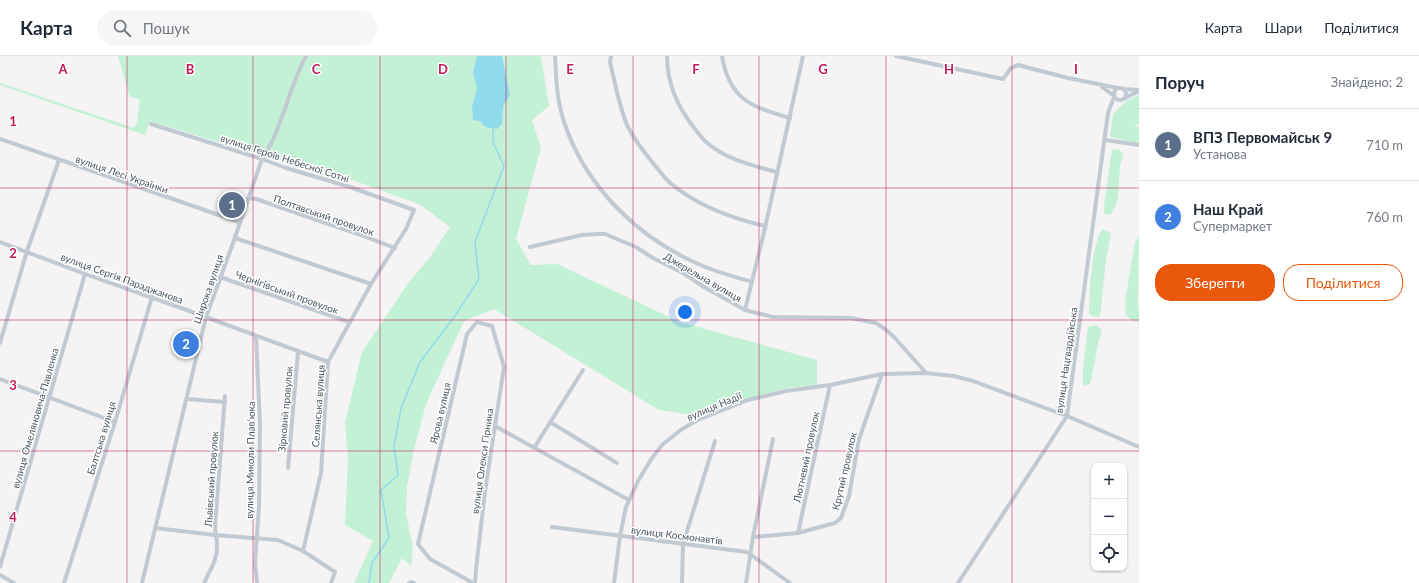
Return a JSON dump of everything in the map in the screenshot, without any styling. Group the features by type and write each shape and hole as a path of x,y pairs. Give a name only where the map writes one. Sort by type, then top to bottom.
{"street":[{"name":"Широка вулиця","path":"142,583 206,317 262,159 269,149 298,71 306,56"},
{"path":"555,56 557,85 564,122 586,169 607,197 636,227 670,250 702,266 752,282"},
{"path":"611,56 610,62 620,106 628,126 642,150 668,181 688,197 708,208 744,221 765,226"},
{"path":"667,56 669,76 679,105 705,141 728,156 746,164 778,172"},
{"path":"722,56 725,71 730,82 736,93 742,99 757,107 790,118"},
{"path":"745,310 778,172 803,56"},
{"path":"896,56 1003,79 1011,68 1018,65 1098,86 1139,90"},
{"path":"1098,86 1114,96 1116,100 1124,99"},
{"path":"1114,96 1114,91 1118,88"},
{"path":"1123,89 1126,94 1124,99"},
{"path":"1109,109 1139,90"},
{"name":"вулиця Нацгвардійська","path":"958,583 1067,416 1109,109 1114,96"},
{"name":"вулиця Героїв Небесної Сотні","path":"151,124 286,168 350,187 414,210"},
{"name":"вулиця Лесі Українки","path":"0,139 239,222"},
{"path":"1105,140 1139,145"},
{"path":"0,343 27,251 59,160"},
{"name":"Полтавський провулок","path":"248,198 256,199 395,248"},
{"name":"Селянська вулиця","path":"302,551 322,474 328,362 371,284 395,248 414,210"},
{"name":"Джерельна вулиця","path":"530,247 582,235 605,234 636,247 745,310 773,317 851,318 876,323 894,337 926,373"},
{"path":"235,238 371,284"},
{"name":"вулиця Сергія Параджанова","path":"0,242 328,362"},
{"name":"вулиця Омеляновича-Павленка","path":"0,567 85,274"},
{"name":"Чернігівський провулок","path":"220,277 349,322"},
{"name":"Балтська вулиця","path":"64,583 115,422 152,297"},
{"name":"Ярова вулиця","path":"418,544 467,334 478,322 492,326 496,343"},
{"name":"вулиця Миколи Плавʼюка","path":"256,336 260,424 259,506 255,563 257,583"},
{"name":"вулиця Олекси Гірника","path":"418,544 430,559 474,583 485,491 504,367 496,343"},
{"name":"Зірковий провулок","path":"288,468 298,352"},
{"path":"534,448 583,370"},
{"name":"вулиця Надії","path":"614,583 620,536 629,500 638,481 652,458 662,445 682,429 698,420 748,400 786,391 830,385 882,374 926,373 962,378 1067,416 1139,447"},
{"name":"Крутий провулок","path":"798,533 835,523 841,518 849,496 858,439 882,374"},
{"path":"0,379 115,422"},
{"name":"Лютневий провулок","path":"798,533 830,385"},
{"name":"Львівський провулок","path":"204,583 216,559 217,544 215,535 225,396"},
{"path":"187,399 225,402"},
{"path":"550,422 617,463"},
{"path":"495,426 629,500"},
{"path":"746,583 753,537 773,439"},
{"path":"682,583 683,544 715,441"},
{"name":"вулиця Космонавтів","path":"552,527 747,552 790,583"},
{"path":"155,528 278,540 302,551 335,572 331,583"},
{"path":"753,537 798,533"},
{"path":"0,576 14,583"},
{"path":"409,583 414,583"}],"green space":[{"path":"118,56 541,56 549,106 532,120 541,148 516,239 531,265 557,264 680,322 817,360 817,385 787,388 693,415 659,410 494,309 464,321 426,404 414,450 407,486 406,513 413,548 411,566 402,558 389,583 354,583 373,541 345,525 348,460 345,422 362,352 409,282 430,257 450,227 419,204 341,176 261,155 150,121 145,135 0,85 0,83 134,128 137,122 140,101 129,95"},
{"path":"1139,95 1139,125 1136,124 1135,126 1139,127 1139,143 1110,137 1113,114 1126,101"},
{"path":"1118,149 1123,154 1120,167 1116,205 1110,215 1104,214 1112,150"},
{"path":"1102,229 1111,233 1106,259 1100,317 1095,317 1089,314 1090,282 1095,249"},
{"path":"1139,236 1139,322 1133,321 1126,315 1125,302 1135,242"},
{"path":"1096,325 1102,330 1090,384 1083,386 1083,367 1088,327"}],"water":[{"path":"477,56 502,56 510,95 503,106 502,124 497,129 485,127 480,121 473,120 472,107 477,89 473,72"}],"waterway":[{"path":"369,583 372,563 389,538 381,490 398,475 394,446 401,408 420,362 455,316 479,279 475,242 504,166 493,142 493,127"}],"place":[{"name":"ВПЗ Первомайськ 9","path":"232,205"},
{"name":"Наш Край","path":"186,344"}]}
